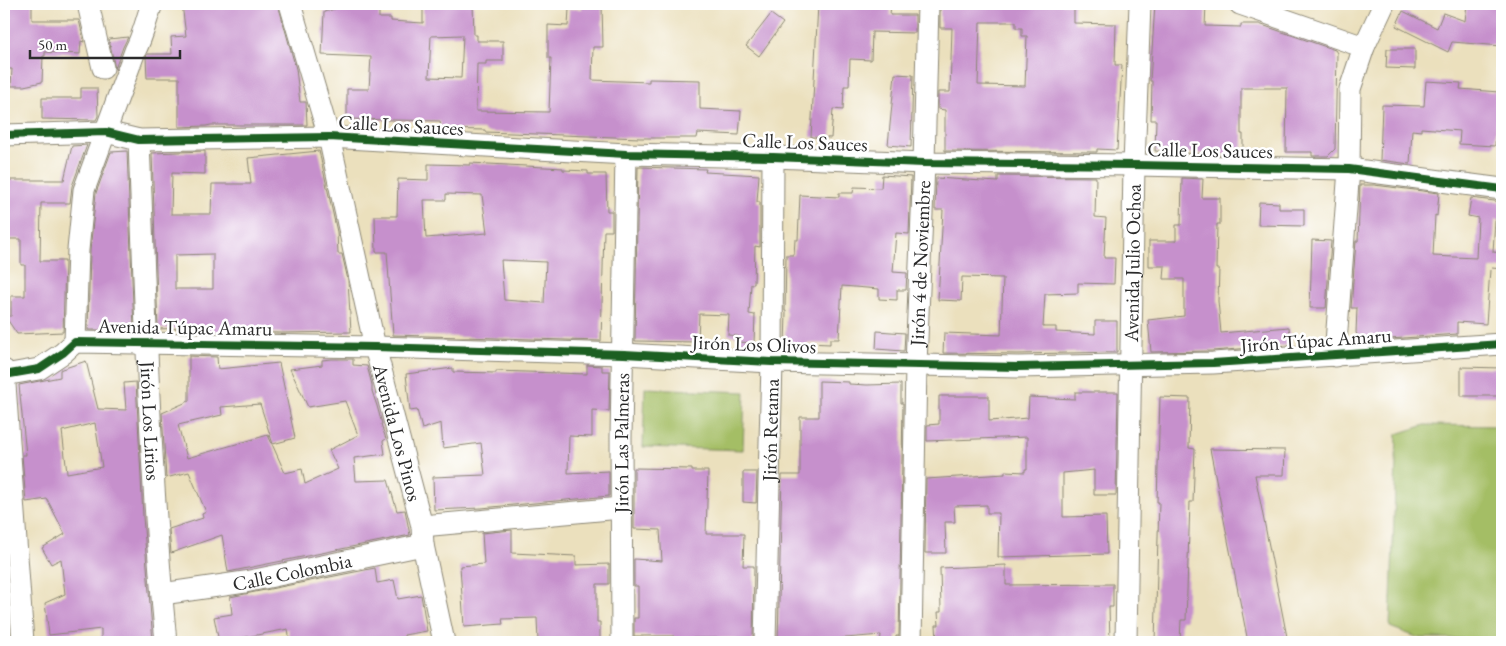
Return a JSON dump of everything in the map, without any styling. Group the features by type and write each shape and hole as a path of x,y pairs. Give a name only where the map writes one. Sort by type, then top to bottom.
{"street":[{"path":"88,4 103,68"},
{"path":"75,342 78,250 84,190 135,51 142,38 152,4"},
{"name":"Avenida Los Pinos","path":"290,4 329,137 375,347 422,535 444,642"},
{"name":"Jirón 4 de Noviembre","path":"911,642 916,365 928,4"},
{"name":"Avenida Julio Ochoa","path":"1126,642 1134,165 1140,4"},
{"path":"1240,4 1364,47"},
{"path":"1335,356 1349,169 1350,89 1364,47 1384,4"},
{"name":"Calle Los Sauces","path":"4,135 106,132 139,140 329,137 626,154 924,163 1349,169 1502,189"},
{"name":"Jirón Los Lirios","path":"139,140 147,342 166,642"},
{"name":"Jirón Las Palmeras","path":"622,642 621,508 626,154"},
{"name":"Jirón Retama","path":"765,642 772,362 773,157"},
{"name":"Avenida Túpac Amaru","path":"4,375 39,370 75,342 375,347"},
{"name":"Jirón Túpac Amaru","path":"1132,365 1213,363 1502,344"},
{"name":"Jirón Los Olivos","path":"375,347 624,354 772,362 1018,367 1132,365"},
{"path":"4,370 23,642"},
{"name":"Calle Colombia","path":"162,594 245,582 422,535 621,508"}],"green space":[{"path":"645,388 745,392 743,450 643,447"},
{"path":"1425,425 1502,426 1502,639 1419,638 1390,627 1397,434"}],"building":[{"path":"4,4 32,4 32,20 79,20 84,42 81,41 80,54 45,52 45,56 43,56 42,82 24,86 11,86 12,69 4,69"},
{"path":"182,4 278,4 296,69 300,102 306,102 307,125 179,127 179,78 147,78 146,57 147,54 172,54 171,37 186,36"},
{"path":"338,4 379,4 379,18 391,18 391,21 423,23 423,4 473,4 474,35 477,35 477,41 503,41 503,61 486,61 486,64 477,64 476,111 549,112 551,58 548,58 548,25 568,26 569,9 582,9 582,5 602,5 603,47 593,47 592,80 649,82 649,79 700,80 700,109 741,111 739,135 698,133 697,138 640,138 485,132 485,130 441,129 440,121 347,119 347,89 369,89 371,57 322,55 324,12 338,8","holes":["463,35 461,78 429,77 431,36"]},
{"path":"818,4 891,4 890,15 915,15 915,33 872,32 871,60 850,59 849,86 844,86 843,110 833,109 831,138 811,137"},
{"path":"940,4 1074,4 1074,23 1116,24 1115,65 1122,65 1117,150 1097,149 1097,152 945,151 945,110 938,109 938,92 950,92 952,28 940,28","holes":["980,22 1016,22 1016,28 1022,28 1022,36 1027,36 1025,86 978,85"]},
{"path":"1155,4 1206,4 1205,26 1241,27 1241,24 1259,24 1335,50 1337,53 1335,149 1328,156 1312,156 1312,152 1286,152 1287,88 1241,88 1243,155 1155,151 1156,120 1151,120 1152,81 1150,81"},
{"path":"1467,4 1502,4 1502,46 1452,42 1448,52 1396,26 1403,11 1437,28 1443,13 1465,21"},
{"path":"771,14 783,23 759,56 746,46"},
{"path":"128,37 123,47 115,69 109,39"},
{"path":"1387,49 1415,49 1415,69 1386,68"},
{"path":"895,74 913,75 911,147 888,145"},
{"path":"1426,81 1461,83 1460,89 1499,92 1495,146 1459,144 1460,131 1421,128 1421,131 1412,130 1410,164 1380,160 1382,105 1424,106"},
{"path":"81,88 97,88 98,116 96,120 42,119 42,98 81,98"},
{"path":"87,145 72,186 70,203 41,203 40,261 65,261 63,332 17,334 5,316 11,316 11,296 25,296 25,265 21,265 21,239 4,239 4,194 8,194 8,180 64,180 72,146"},
{"path":"127,151 134,330 88,330 90,251 96,193 111,152"},
{"path":"205,151 205,174 172,173 171,214 211,214 212,184 251,184 248,158 319,151 337,232 338,254 342,254 348,280 351,332 281,333 184,331 184,328 158,329 152,153","holes":["213,254 213,289 175,289 175,255"]},
{"path":"470,163 563,168 563,170 588,171 588,174 606,174 607,211 612,211 612,231 604,231 601,341 393,335 387,252 376,252 375,216 397,216 398,179 428,180 428,164 470,165","holes":["446,194 482,195 487,233 426,238 424,200 446,200","501,260 546,262 544,303 504,300"]},
{"path":"638,167 706,169 705,172 759,175 757,202 760,202 760,247 755,246 754,284 751,284 749,314 755,315 754,343 738,342 738,336 728,335 729,315 699,314 698,342 635,341"},
{"path":"882,175 911,177 909,234 896,233 893,272 907,273 906,290 897,290 897,300 879,299 879,289 842,286 839,339 830,339 830,344 807,343 806,350 785,348 786,255 794,255 795,240 798,240 800,195 839,197 839,193 853,193 854,187 881,188"},
{"path":"998,176 1096,177 1095,217 1106,218 1104,258 1115,258 1114,284 1078,283 1078,293 1045,294 1043,327 1056,327 1056,332 1095,334 1095,321 1117,321 1117,352 943,353 944,333 1001,335 1003,278 962,277 961,301 938,300 943,210 935,210 936,178 998,182"},
{"path":"1182,178 1203,179 1202,198 1220,198 1220,224 1217,224 1216,269 1219,269 1218,301 1221,333 1289,327 1291,345 1212,351 1151,352 1148,320 1184,316 1184,279 1164,279 1165,266 1149,266 1149,241 1176,241 1176,225 1181,225"},
{"path":"1360,185 1439,193 1437,216 1435,215 1433,256 1476,258 1478,218 1468,216 1471,198 1502,202 1502,221 1495,220 1493,252 1502,253 1502,269 1492,268 1490,270 1486,324 1457,322 1457,334 1363,341 1356,333 1357,308 1351,308 1356,241 1358,241"},
{"path":"1259,202 1279,203 1279,209 1304,209 1304,226 1258,225"},
{"path":"1312,240 1331,241 1326,308 1310,308"},
{"path":"877,331 905,333 904,351 876,349"},
{"path":"189,356 217,357 218,369 279,363 295,438 273,444 260,404 221,407 222,415 178,425 187,458 268,435 285,473 302,469 305,484 338,469 329,450 358,435 345,401 308,407 290,369 322,365 322,360 332,359 353,359 353,365 367,366 386,439 383,441 385,454 354,458 356,481 388,480 397,511 405,510 410,535 228,572 222,535 171,553 169,529 203,518 202,514 206,512 189,472 166,478 162,413 189,401"},
{"path":"86,361 98,409 126,410 124,383 136,382 143,517 153,642 101,642 101,629 49,635 45,603 65,594 61,559 51,564 42,548 65,534 47,499 26,502 22,455 26,455 19,385 60,377 60,370","holes":["95,423 102,467 67,473 62,431"]},
{"path":"587,365 602,366 602,371 610,371 609,411 592,410 592,437 569,436 568,473 609,471 609,496 481,508 434,510 433,477 485,475 481,443 443,448 441,423 422,429 417,410 410,411 406,374 453,368 453,372 496,373 496,371 587,374"},
{"path":"1461,367 1502,368 1502,396 1461,396"},
{"path":"819,381 867,385 901,384 901,403 903,403 899,636 896,636 896,642 880,642 881,635 834,639 834,642 778,642 782,475 800,475 800,417 819,417"},
{"path":"1075,392 1118,392 1116,495 1094,495 1094,470 1063,473 1063,517 1106,516 1107,554 998,557 999,513 987,513 987,505 954,506 955,522 945,522 946,553 925,553 926,479 1005,474 1005,471 1025,472 1025,469 1027,469 1027,437 927,441 927,425 939,424 939,396 989,396 989,421 1028,418 1029,397 1075,399"},
{"path":"1160,397 1190,398 1189,448 1195,449 1193,502 1190,502 1186,620 1181,620 1180,642 1155,642"},
{"path":"1210,449 1285,450 1284,475 1255,475 1288,642 1248,642"},
{"path":"634,468 708,471 706,534 744,534 743,566 754,566 753,642 735,642 735,638 693,638 693,642 674,642 674,636 634,636 634,618 638,618 638,586 634,586 634,559 662,561 660,530 634,529"},
{"path":"743,472 757,472 756,503 743,502"},
{"path":"512,530 512,553 576,556 576,565 609,564 609,584 597,584 597,622 600,622 600,639 538,642 537,618 502,619 503,624 464,627 460,566 484,564 482,533"},
{"path":"1006,565 1006,585 1113,584 1113,607 1109,607 1110,642 937,642 936,625 939,625 938,612 941,612 940,568"},
{"path":"375,568 377,583 394,580 398,599 421,595 427,631 404,635 405,642 309,642 309,640 290,642 288,629 236,639 236,642 219,642 214,617 232,614 230,597"}],"cycle path":[{"path":"4,135 106,132 139,140 329,137 626,154 924,163 1349,169 1502,189"},
{"path":"4,375 39,369 63,353 75,342 375,347 624,354 772,362 1018,367 1213,363 1502,344"}]}
